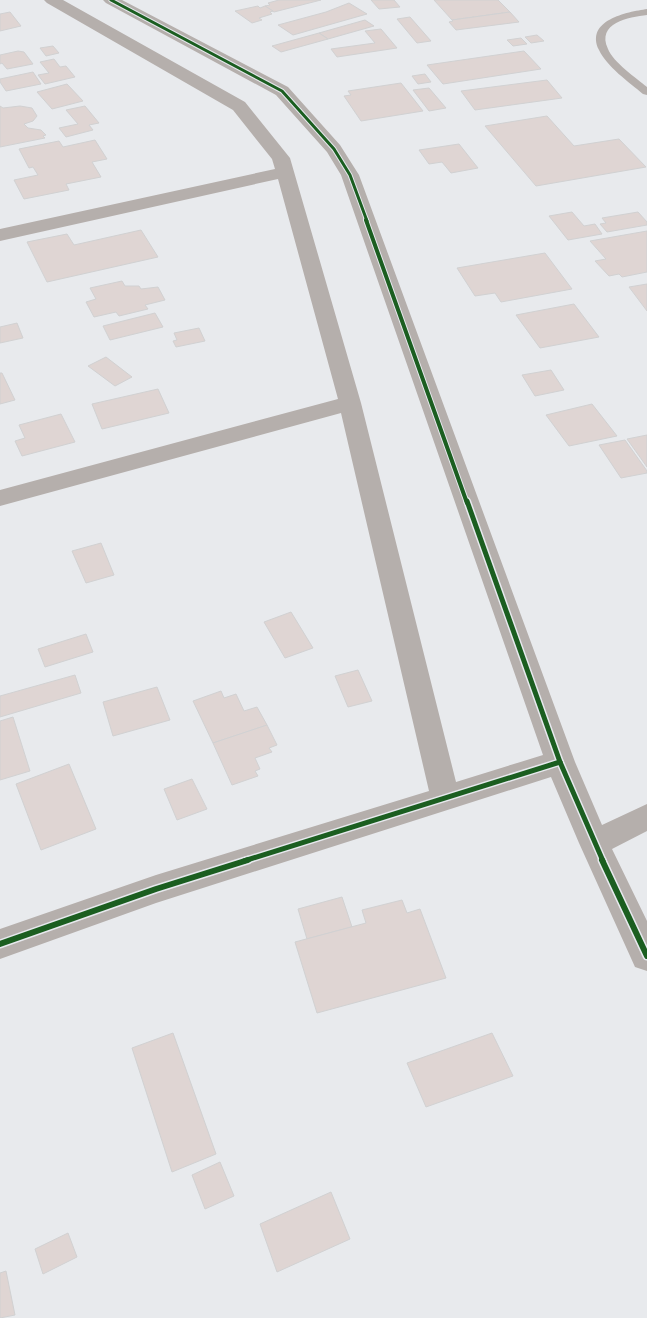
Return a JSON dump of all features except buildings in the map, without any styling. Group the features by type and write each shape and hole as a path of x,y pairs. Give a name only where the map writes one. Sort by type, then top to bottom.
{"street":[{"path":"52,0 239,106 281,158 350,403 445,797"},
{"path":"111,0 282,91 334,149 346,168 560,762 594,843 647,956"},
{"path":"0,235 285,172"},
{"path":"0,498 350,403"},
{"path":"0,944 156,889 560,762"},
{"path":"594,843 647,817"}],"lane":[{"path":"647,12 630,14 616,19 606,27 601,38 603,51 647,92"}],"cycle path":[{"path":"111,0 282,91 334,149 350,175 560,762 594,843 647,956"},
{"path":"0,944 156,889 560,762"}]}
